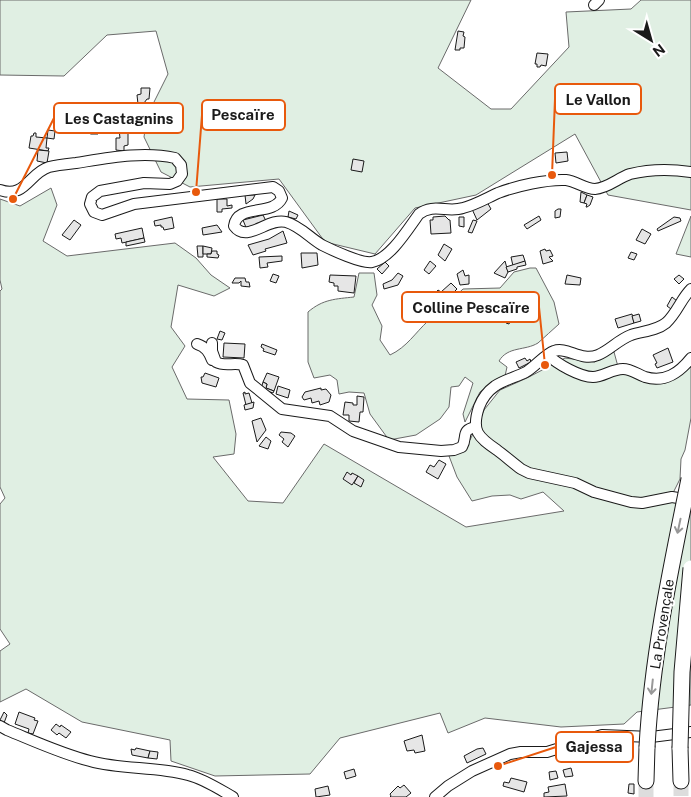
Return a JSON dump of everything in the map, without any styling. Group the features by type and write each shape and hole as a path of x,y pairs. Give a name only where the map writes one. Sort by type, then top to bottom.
{"highway":[{"name":"La Provençale","path":"646,781 647,747 655,662 690,474"},
{"name":"La Provençale","path":"681,781 682,663 691,568"}],"street":[{"path":"0,190 11,193 20,189 48,167 109,157 162,155 175,158 181,165 182,174 177,182 170,184 144,183 100,191 92,197 90,204 94,212 102,215 134,204 273,188 279,191 282,198 279,203 274,207 240,214 235,220 234,226 238,232 245,234 277,221 286,222 322,245 357,261 369,263 378,261 387,255 419,214 425,210 433,208 451,210 464,208 512,188 553,181 567,180 596,189 630,174 669,168 691,172"},
{"path":"691,289 666,323 656,329 632,335 591,357 583,357 560,350 553,351 526,372 496,385 480,403 475,418 479,436 521,469 529,473 575,483 594,492 631,502 642,503 672,497 691,500"},
{"path":"212,343 216,362"},
{"path":"197,344 204,346 212,362 222,365 238,364 243,366 250,383 282,409 330,416 353,432 399,447 441,451 454,450 462,447 469,428 476,427"},
{"path":"548,355 565,367 584,376 593,377 622,369 630,370 645,377 659,379 673,376 691,358"},
{"path":"0,726 16,734 90,761 189,775 233,797"},
{"path":"435,797 448,786 472,771 510,754 547,752 602,734 651,737 691,732"}],"green space":[{"path":"0,0 471,0 438,68 491,109 511,109 569,47 566,12 631,9 641,0 691,0 691,210 608,195 575,134 476,195 415,208 375,254 325,242 279,179 190,187 161,172 144,137 147,116 168,74 156,31 107,35 64,76 0,75"},
{"path":"51,188 57,205 43,241 67,256 175,243 196,258 211,275 230,288 214,296 178,285 171,327 185,346 172,367 187,399 229,400 236,434 234,454 213,457 248,501 283,503 324,444 466,527 564,511 543,492 521,499 510,495 492,496 472,501 457,477 449,456 470,440 484,410 500,390 565,358 595,362 602,356 614,352 620,374 627,374 650,383 691,363 691,418 685,450 681,459 680,479 673,493 691,504 691,705 637,712 624,724 561,727 485,718 448,733 440,713 340,738 310,774 215,776 171,761 170,740 82,722 26,689 0,702 0,651 10,644 0,629 0,504 5,498 0,487 0,291 2,289 0,280 0,199 20,206"},
{"path":"691,216 691,257 676,254"},
{"path":"536,268 554,302 559,324 538,343 512,351 503,356 499,361 507,367 505,376 480,392 465,422 463,414 473,383 465,377 459,386 451,387 449,407 440,419 416,435 389,440 370,414 364,393 349,392 339,394 337,380 330,375 314,378 308,362 308,312 324,302 354,297 359,273 374,273 377,295 372,305 382,326 380,340 390,355 406,344 463,289 500,288 514,272"}],"building":[{"path":"458,31 464,32 464,48 455,50"},
{"path":"537,53 548,54 546,66 541,65 537,67 537,64 535,64"},
{"path":"141,88 150,88 149,99 144,103 138,104 137,95 141,94"},
{"path":"79,124 92,128 93,124 100,127 98,134 91,134 77,129"},
{"path":"119,129 128,129 128,145 124,146 124,151 116,150 116,138 120,138"},
{"path":"48,130 55,131 54,139 47,138"},
{"path":"36,133 36,137 47,138 46,148 49,148 48,151 29,148 31,136"},
{"path":"38,150 49,151 47,163 37,161"},
{"path":"567,152 568,161 556,163 555,153"},
{"path":"353,159 364,161 362,172 351,170"},
{"path":"581,192 587,195 584,203 580,202"},
{"path":"245,195 255,195 246,204"},
{"path":"587,195 593,197 590,205 586,207 587,204 584,203"},
{"path":"217,199 227,199 227,206 232,205 232,208 222,209 222,212 217,212"},
{"path":"487,202 491,209 477,220 472,209"},
{"path":"561,209 560,217 555,218 555,211"},
{"path":"289,211 298,215 296,219 288,217"},
{"path":"263,215 266,221 247,230 243,220"},
{"path":"445,216 450,220 451,233 431,234 430,220 433,220 433,217"},
{"path":"539,216 541,220 527,229 524,225"},
{"path":"172,217 174,228 164,230 161,225 155,226 154,221"},
{"path":"459,217 464,217 464,227 459,226"},
{"path":"674,217 680,218 681,221 658,231 657,229"},
{"path":"74,220 81,225 70,240 62,235"},
{"path":"473,220 477,221 472,233 468,232"},
{"path":"217,225 222,232 203,235 202,228"},
{"path":"142,228 144,238 122,243 121,238 116,239 115,234"},
{"path":"642,229 651,234 645,244 636,240"},
{"path":"283,231 287,243 265,249 266,251 253,255 248,245 269,239"},
{"path":"144,238 145,242 126,246 126,242"},
{"path":"444,244 452,249 445,261 438,255"},
{"path":"197,246 203,246 203,257 198,257"},
{"path":"203,246 212,248 211,254 203,254"},
{"path":"545,249 546,251 550,250 553,256 549,257 553,261 543,264 540,251"},
{"path":"212,251 217,251 218,258 207,257 207,254 211,254"},
{"path":"631,252 637,254 634,260 628,258"},
{"path":"301,253 317,253 318,265 302,268"},
{"path":"523,255 525,261 513,266 511,257"},
{"path":"282,256 282,261 267,263 268,267 260,268 259,257"},
{"path":"430,261 436,266 429,274 424,270"},
{"path":"505,261 508,272 505,278 494,273"},
{"path":"525,261 526,265 508,272 506,267"},
{"path":"385,262 389,266 382,274 377,269"},
{"path":"463,270 465,276 469,275 469,284 460,285 457,274"},
{"path":"398,273 403,276 398,285 384,289 383,284 392,280"},
{"path":"273,274 279,276 276,283 270,281"},
{"path":"330,275 356,276 354,293 338,291 338,286 334,286 334,283 329,282"},
{"path":"567,275 581,278 580,285 565,284"},
{"path":"679,275 684,279 679,284 674,279"},
{"path":"235,278 245,278 246,282 249,282 250,287 241,286 241,281 239,283 232,283"},
{"path":"451,283 457,289 436,310 428,302 438,290 441,292"},
{"path":"672,297 677,301 671,309 667,306"},
{"path":"510,311 516,313 515,318 512,317 509,324 506,323"},
{"path":"632,314 634,323 618,328 615,319"},
{"path":"639,314 641,321 634,323 632,316"},
{"path":"220,331 225,333 222,340 217,339"},
{"path":"224,343 245,344 244,358 223,357"},
{"path":"262,344 277,350 275,355 263,351"},
{"path":"668,348 673,362 657,368 653,355"},
{"path":"525,358 527,361 530,359 531,362 519,368 516,362"},
{"path":"205,373 219,378 216,387 202,383 201,377"},
{"path":"267,373 279,377 274,391 266,388 267,384 263,382"},
{"path":"263,382 267,384 266,388 274,391 273,393 261,389"},
{"path":"278,386 290,390 288,398 276,394"},
{"path":"321,388 321,390 326,389 331,395 329,402 320,405 319,401 312,403 311,398 304,400 302,397 305,392"},
{"path":"245,392 245,394 249,393 252,403 246,405 243,393"},
{"path":"357,396 364,397 363,412 360,412 359,422 349,421 349,415 343,415 345,402 357,405"},
{"path":"254,402 253,408 245,410 244,405"},
{"path":"261,418 266,430 257,442 252,421"},
{"path":"281,432 291,433 295,436 288,447 282,442 284,439 279,435"},
{"path":"266,437 271,441 268,449 259,446"},
{"path":"439,460 446,464 438,479 426,472 430,465 434,467"},
{"path":"347,472 358,476 352,485 343,479"},
{"path":"358,476 364,480 361,487 354,483"},
{"path":"4,712 7,715 4,723 0,720"},
{"path":"19,712 38,721 33,734 28,733 29,729 15,724"},
{"path":"56,724 71,732 66,738 59,733 57,735 51,730"},
{"path":"422,735 425,751 415,753 414,750 407,751 404,741"},
{"path":"136,748 150,751 148,758 132,755 131,749 135,750"},
{"path":"483,748 486,754 467,763 464,756"},
{"path":"150,751 158,752 157,759 148,758"},
{"path":"571,768 573,776 565,777 563,770"},
{"path":"354,769 356,776 346,779 344,772"},
{"path":"556,771 558,778 550,780 549,772"},
{"path":"511,778 527,782 524,792 503,786 504,782 509,783"},
{"path":"565,784 567,796 544,797 544,793 549,792 548,787"},
{"path":"629,784 634,784 634,794 628,793"},
{"path":"404,785 411,793 406,797 390,797 390,794 398,786 400,788"},
{"path":"328,786 330,795 316,797 315,789"}],"tunnel":[{"path":"646,781 646,797"},
{"path":"681,781 681,797"}],"place":[{"name":"Le Vallon","path":"552,175"},
{"name":"Pescaïre","path":"196,192"},
{"name":"Les Castagnins","path":"13,199"},
{"name":"Colline Pescaïre","path":"545,365"},
{"name":"Gajessa","path":"498,766"}]}
